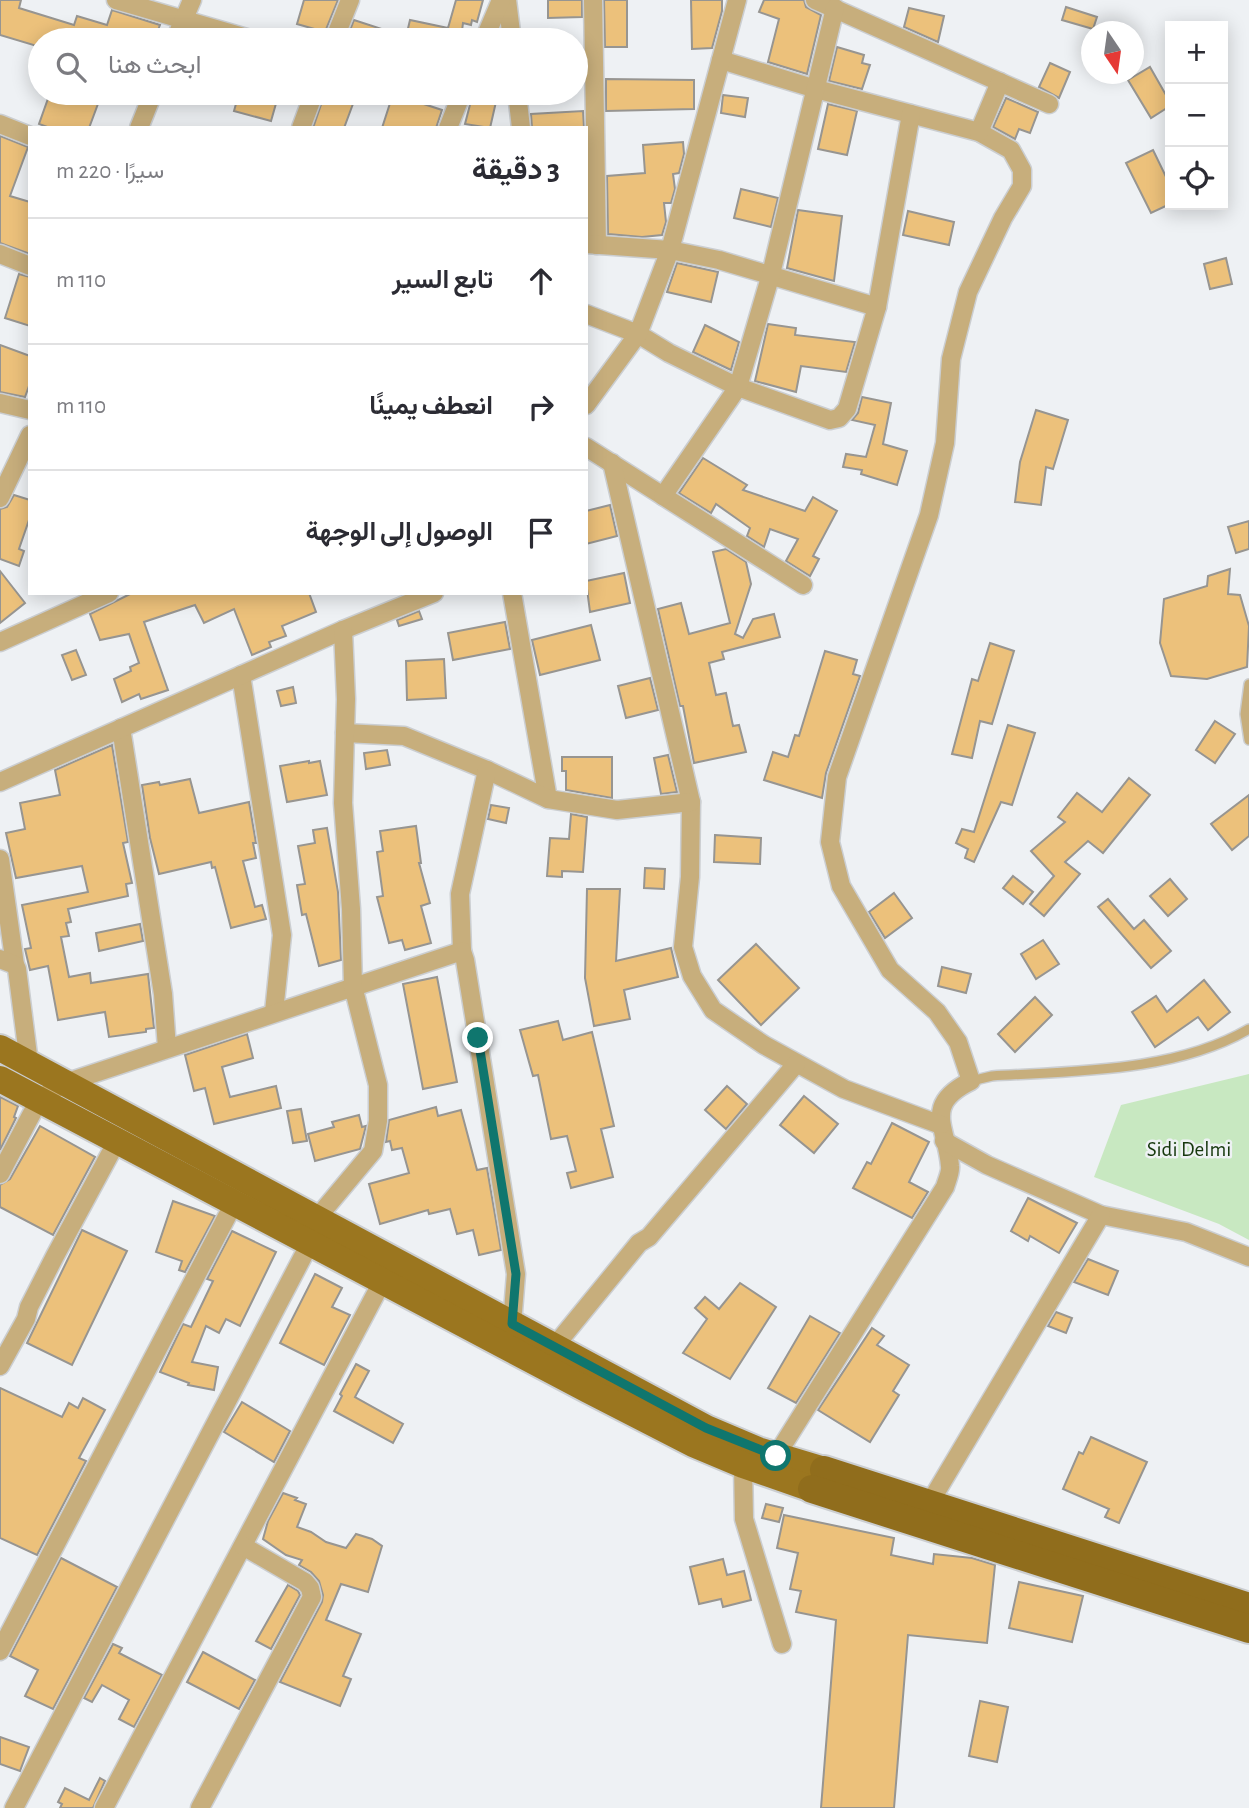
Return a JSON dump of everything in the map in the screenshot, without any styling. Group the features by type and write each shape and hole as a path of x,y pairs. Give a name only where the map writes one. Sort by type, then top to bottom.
{"highway":[{"path":"818,1480 929,1504 1249,1607"},
{"path":"818,1480 1249,1629"}],"main road":[{"path":"0,1048 62,1084 706,1428 776,1456 818,1480"},
{"path":"0,1079 693,1444 743,1465 818,1480"}],"street":[{"path":"116,0 209,28"},
{"path":"180,28 192,0"},
{"path":"338,28 349,0"},
{"path":"489,28 501,0"},
{"path":"507,0 510,28"},
{"path":"593,0 592,244 670,250 771,274 877,307"},
{"path":"588,402 638,334 670,250 737,0"},
{"path":"815,0 1049,104"},
{"path":"663,496 738,387 771,274 835,8"},
{"path":"722,60 816,89 979,132 1011,150 1022,170 1022,186 1003,218 968,292 951,359 945,443 929,515 837,777 830,842 841,886 890,970 937,1012 958,1041 971,1081 952,1090 943,1106 942,1133 951,1168 944,1186 776,1456"},
{"path":"979,132 1000,82"},
{"path":"140,126 148,105"},
{"path":"302,126 310,105"},
{"path":"448,126 457,105"},
{"path":"518,105 521,126"},
{"path":"588,315 638,334 669,353 738,387 830,420 839,418 847,409 877,307 911,114"},
{"path":"0,124 28,135"},
{"path":"0,254 28,265"},
{"path":"0,403 28,410"},
{"path":"0,498 28,439"},
{"path":"588,448 803,586"},
{"path":"612,463 691,802 690,877 683,947 692,976 713,1010 796,1063 942,1133 987,1165 1101,1214 1186,1232 1249,1256"},
{"path":"0,642 106,595"},
{"path":"0,782 343,629 429,595"},
{"path":"512,595 548,799"},
{"path":"317,1218 373,1151 378,1121 378,1085 353,986 351,909 343,803 343,629"},
{"path":"241,675 282,935 274,1012"},
{"path":"121,729 163,994 167,1048"},
{"path":"345,733 404,736 488,770 548,799 617,810 691,802"},
{"path":"488,770 460,894 462,951 516,1274 512,1324"},
{"path":"0,859 7,962 29,1063"},
{"path":"0,1174 39,1100 62,1084 462,951"},
{"path":"554,1347 639,1243 649,1237 796,1063"},
{"path":"0,1366 26,1319 29,1307 54,1256 117,1141"},
{"path":"0,1651 234,1203"},
{"path":"929,1504 1101,1214"},
{"path":"14,1808 310,1243"},
{"path":"104,1808 382,1282"},
{"path":"743,1465 744,1519 782,1644"},
{"path":"200,1808 312,1597 305,1582 243,1546"}],"lane":[{"path":"1249,684 1245,714 1249,740"},
{"path":"971,1081 992,1076 1135,1065 1201,1052 1227,1042 1249,1029"}],"green space":[{"name":"Sidi Delmi","path":"1249,1074 1249,1240 1219,1224 1094,1177 1121,1105"}],"building":[{"path":"0,0 21,0 19,8 74,25 77,16 107,25 112,10 160,25 159,28 28,28 28,43 0,35"},
{"path":"304,0 338,0 327,28 297,24"},
{"path":"456,0 483,0 477,22 472,20 471,25 463,23 462,28 448,28"},
{"path":"548,0 582,0 582,17 548,18"},
{"path":"604,0 627,0 627,47 605,47"},
{"path":"691,0 722,0 722,11 712,48 692,49"},
{"path":"764,0 804,0 806,7 821,15 807,74 768,62 779,19 759,12"},
{"path":"1066,7 1097,17 1096,21 1081,21 1081,26 1062,20"},
{"path":"909,8 944,16 938,42 904,27"},
{"path":"354,20 378,28 351,28"},
{"path":"410,20 448,28 408,28"},
{"path":"837,47 864,55 862,63 870,65 862,89 829,81"},
{"path":"1050,63 1070,72 1059,98 1039,87"},
{"path":"1150,67 1165,93 1165,109 1151,118 1130,84 1144,84 1144,71"},
{"path":"606,79 694,80 694,109 606,111"},
{"path":"723,95 748,98 745,117 721,113"},
{"path":"1006,98 1038,112 1030,133 1019,129 1015,139 993,127"},
{"path":"828,104 857,111 847,155 818,149"},
{"path":"46,105 98,105 90,126 39,124"},
{"path":"236,105 276,105 271,121 234,111"},
{"path":"321,105 353,105 345,126 314,126"},
{"path":"389,105 427,105 442,110 437,126 383,126"},
{"path":"470,105 495,105 490,126 465,124"},
{"path":"583,111 584,126 532,126 531,114"},
{"path":"0,136 28,147 10,196 28,201 28,253 0,243"},
{"path":"683,142 684,154 679,173 673,174 675,189 671,203 664,203 666,222 662,235 642,237 608,234 607,176 645,173 643,145"},
{"path":"1153,150 1165,175 1165,206 1151,213 1126,163"},
{"path":"741,189 778,198 771,227 734,218"},
{"path":"798,210 842,216 834,281 787,268"},
{"path":"908,211 954,222 949,245 903,235"},
{"path":"1226,258 1232,284 1210,289 1204,264"},
{"path":"677,263 718,272 711,302 667,292"},
{"path":"19,274 28,276 28,325 5,318"},
{"path":"768,324 796,328 795,335 855,342 846,372 801,366 796,392 755,381"},
{"path":"705,325 739,342 731,370 693,352"},
{"path":"0,345 28,355 28,389 25,397 0,392"},
{"path":"862,397 891,403 883,444 907,451 897,485 861,474 862,470 843,467 846,454 866,457 875,425 852,420 858,413"},
{"path":"1036,410 1068,420 1053,469 1046,467 1041,505 1015,502 1020,462"},
{"path":"703,458 747,485 743,490 805,511 813,497 837,511 813,556 819,559 810,576 786,561 798,539 770,529 764,547 747,536 750,528 716,504 711,513 679,493"},
{"path":"14,495 28,499 28,523 19,549 24,551 19,566 0,559 0,509 7,507"},
{"path":"610,505 617,536 588,543 588,510"},
{"path":"1249,521 1249,549 1236,553 1228,527"},
{"path":"726,549 746,562 751,584 735,634 743,638 753,619 774,614 780,637 722,652 724,659 709,663 716,695 726,693 733,726 739,725 746,752 694,763 683,706 680,706 658,609 681,603 689,634 730,623 713,552"},
{"path":"1230,569 1228,594 1240,595 1249,626 1247,667 1207,679 1171,676 1160,643 1164,599 1207,586 1208,576"},
{"path":"0,571 25,603 0,623"},
{"path":"624,573 630,603 590,612 588,581"},
{"path":"128,595 310,595 316,612 282,626 286,636 269,642 271,647 252,655 234,609 204,623 195,605 144,622 168,690 141,699 139,694 122,702 114,679 131,671 130,667 139,663 129,634 100,640 90,614"},
{"path":"419,611 422,619 399,626 397,620"},
{"path":"505,622 510,649 453,660 448,633"},
{"path":"591,625 600,660 540,675 532,640"},
{"path":"990,643 1014,651 992,724 980,721 972,758 952,754 972,679 978,681"},
{"path":"76,650 86,675 72,680 62,655"},
{"path":"825,651 857,660 853,674 860,676 826,773 822,798 764,780 773,752 788,757 795,735 799,736"},
{"path":"444,659 446,698 407,700 406,661"},
{"path":"650,678 658,710 626,718 618,686"},
{"path":"293,687 296,703 281,706 277,691"},
{"path":"1215,721 1235,734 1215,763 1196,750"},
{"path":"1008,725 1035,733 1012,805 1001,802 974,862 965,858 968,849 956,843 962,829 974,832"},
{"path":"112,745 128,842 123,843 132,883 126,884 128,896 68,909 71,922 66,923 69,936 61,937 69,977 90,973 91,983 148,974 154,1028 146,1029 146,1032 109,1037 105,1012 58,1020 48,966 30,970 25,949 31,948 22,905 88,892 82,866 16,878 6,833 25,829 20,803 60,795 55,770"},
{"path":"387,750 390,765 366,769 364,753"},
{"path":"668,755 677,792 661,794 654,758"},
{"path":"562,757 612,757 612,798 566,790 566,771 562,771"},
{"path":"320,761 327,795 287,802 280,766"},
{"path":"1129,778 1150,795 1103,853 1088,841 1065,862 1080,874 1044,916 1030,904 1054,876 1031,851 1065,822 1058,817 1077,793 1102,812"},
{"path":"190,779 199,813 249,802 256,858 243,861 255,907 262,905 266,919 231,928 215,867 212,868 211,862 159,874 142,785 159,782 160,785"},
{"path":"1249,795 1249,836 1232,850 1211,824"},
{"path":"491,805 509,808 506,823 488,819"},
{"path":"571,814 587,817 583,872 562,871 562,877 547,876 550,838 569,839"},
{"path":"416,826 419,863 430,903 421,906 431,943 405,950 402,940 389,943 377,897 383,896 377,852 383,851 380,831"},
{"path":"327,828 338,892 341,960 319,966 306,914 302,915 297,885 305,884 298,846 315,843 313,830"},
{"path":"715,835 761,838 760,864 714,862"},
{"path":"645,868 665,869 664,889 644,888"},
{"path":"1013,876 1033,892 1023,904 1003,888"},
{"path":"1170,879 1187,899 1168,916 1150,896"},
{"path":"587,889 620,889 616,961 671,948 678,977 624,990 630,1019 594,1026 585,978"},
{"path":"894,893 912,918 885,938 869,912"},
{"path":"1108,899 1134,929 1144,920 1171,951 1151,968 1098,907"},
{"path":"140,924 143,941 99,951 96,933"},
{"path":"1043,940 1059,964 1036,979 1021,954"},
{"path":"756,944 799,988 761,1025 718,980"},
{"path":"942,967 971,974 966,993 938,986"},
{"path":"437,977 457,1082 423,1089 403,984"},
{"path":"1204,980 1230,1012 1208,1030 1198,1017 1155,1047 1132,1012 1156,996 1167,1012"},
{"path":"1035,997 1052,1015 1015,1052 998,1034"},
{"path":"558,1021 563,1040 592,1032 614,1126 601,1129 613,1177 571,1188 567,1173 576,1171 567,1136 551,1139 538,1075 533,1076 520,1030"},
{"path":"247,1034 253,1058 222,1067 230,1097 276,1086 281,1108 214,1124 205,1088 194,1091 185,1055"},
{"path":"727,1086 747,1104 726,1129 705,1110"},
{"path":"804,1096 838,1124 814,1153 780,1125"},
{"path":"0,1097 18,1106 14,1117 16,1118 0,1150"},
{"path":"436,1107 438,1116 461,1110 477,1170 487,1168 501,1250 479,1255 473,1230 457,1234 450,1209 429,1214 428,1210 380,1224 369,1184 409,1173 402,1148 392,1150 390,1141 386,1142 389,1120"},
{"path":"301,1109 307,1141 293,1143 287,1111"},
{"path":"359,1115 362,1127 366,1126 360,1149 315,1161 308,1134 334,1127 332,1122"},
{"path":"892,1123 929,1142 909,1182 928,1192 912,1218 853,1188 867,1162 871,1164"},
{"path":"40,1126 95,1157 53,1235 0,1207 0,1185 10,1179"},
{"path":"1028,1198 1077,1223 1059,1253 1030,1236 1028,1241 1011,1231"},
{"path":"173,1201 215,1216 185,1272 179,1270 182,1261 156,1252"},
{"path":"82,1230 127,1251 72,1365 27,1343"},
{"path":"232,1231 276,1252 240,1326 226,1319 219,1333 206,1326 192,1362 218,1367 214,1390 188,1385 189,1383 160,1372 183,1324 191,1327 213,1281 207,1279"},
{"path":"1088,1259 1118,1271 1108,1295 1074,1282"},
{"path":"315,1274 342,1288 332,1307 350,1315 324,1365 280,1343"},
{"path":"740,1283 776,1307 730,1379 683,1353 707,1319 695,1308 705,1297 719,1309"},
{"path":"1056,1312 1072,1318 1066,1333 1048,1326"},
{"path":"810,1316 840,1333 796,1403 768,1388"},
{"path":"872,1328 884,1336 877,1345 909,1365 893,1391 899,1395 870,1442 818,1410"},
{"path":"356,1364 369,1371 355,1397 403,1424 393,1443 334,1411"},
{"path":"0,1388 62,1417 69,1403 78,1408 83,1398 105,1410 79,1458 86,1461 37,1555 0,1538"},
{"path":"242,1402 290,1431 274,1462 224,1432"},
{"path":"1091,1437 1147,1462 1119,1523 1105,1517 1109,1509 1063,1489 1079,1452 1083,1454"},
{"path":"283,1493 306,1504 297,1527 326,1542 346,1548 356,1534 372,1539 382,1546 368,1592 341,1584 326,1620 361,1634 343,1676 351,1679 340,1706 280,1682 322,1602 323,1595 319,1581 299,1565 302,1560 286,1555 263,1539 268,1521"},
{"path":"766,1504 783,1508 779,1522 762,1518"},
{"path":"784,1515 894,1538 891,1555 933,1564 934,1554 972,1558 995,1565 987,1643 908,1635 894,1808 821,1808 836,1620 796,1612 801,1591 790,1589 798,1553 777,1548"},
{"path":"61,1558 117,1587 53,1709 25,1696 38,1670 10,1656"},
{"path":"723,1559 727,1575 744,1571 751,1600 723,1607 721,1599 699,1604 690,1567"},
{"path":"1019,1582 1083,1596 1072,1642 1009,1628"},
{"path":"288,1585 300,1595 271,1649 256,1641"},
{"path":"113,1644 122,1648 119,1653 162,1675 134,1727 119,1719 129,1700 102,1685 92,1702 84,1698"},
{"path":"203,1652 255,1680 239,1709 187,1682"},
{"path":"980,1701 1008,1707 997,1762 969,1756"},
{"path":"0,1737 29,1747 20,1771 0,1764"},
{"path":"100,1778 105,1781 93,1808 60,1808 62,1804 58,1802 65,1788 89,1800"}],"route":[{"path":"478,1038 516,1274 512,1324 706,1428 776,1456"}]}
